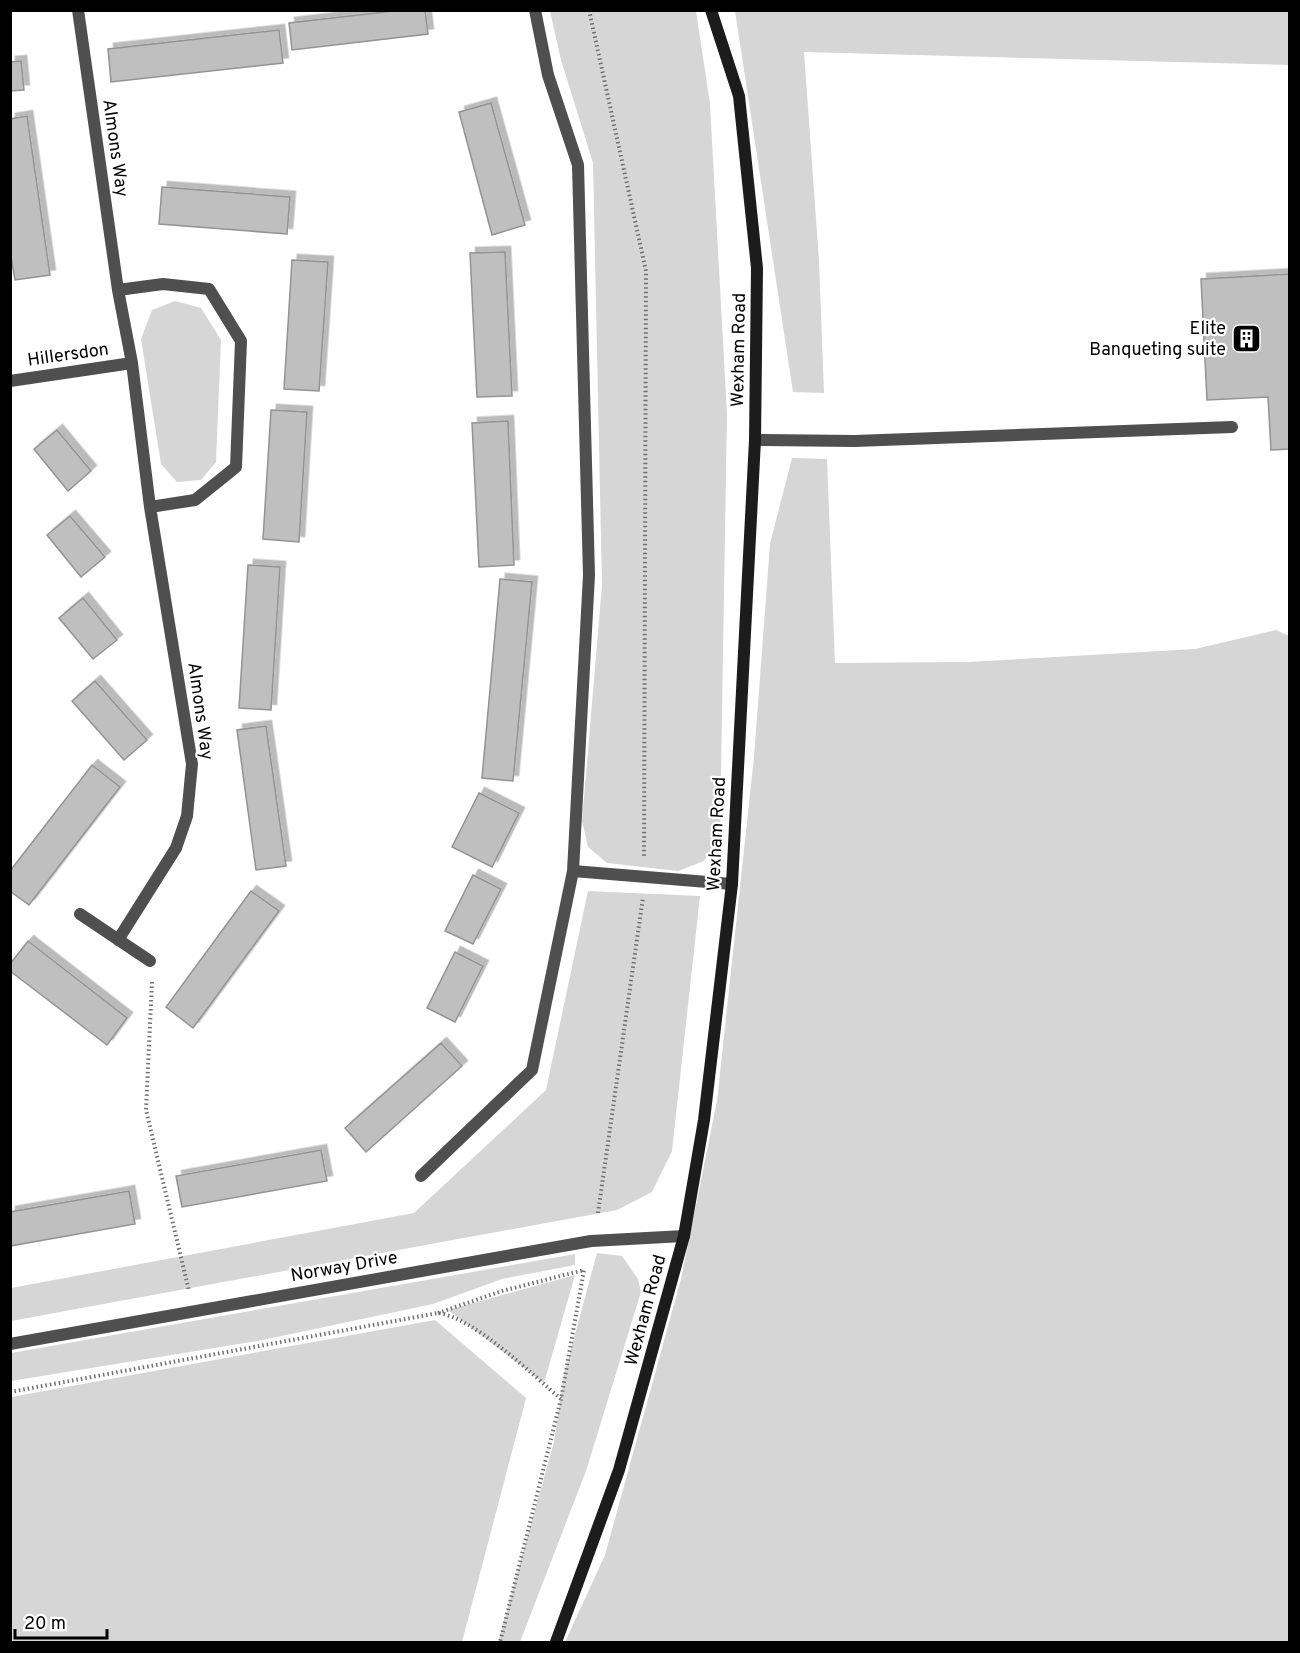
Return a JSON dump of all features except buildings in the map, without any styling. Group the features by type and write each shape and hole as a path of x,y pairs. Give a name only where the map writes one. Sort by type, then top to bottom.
{"street":[{"name":"Almons Way","path":"78,10 118,290 132,363 150,507 192,764 187,816 176,849 118,940"},
{"path":"421,1176 532,1070 573,872 589,575 578,165 548,75 535,10"},
{"name":"Wexham Road","path":"556,1642 619,1470 684,1236 704,1120 732,884 755,440 757,268 739,96 711,10"},
{"path":"118,290 163,284 209,289 241,341 236,467 195,500 150,507"},
{"name":"Hillersdon","path":"10,381 132,363"},
{"path":"755,440 855,441 1232,427"},
{"path":"573,872 732,884"},
{"path":"80,914 150,961"},
{"name":"Norway Drive","path":"10,1344 591,1241 684,1236"}],"path":[{"path":"589,10 646,271 644,867"},
{"path":"598,1213 644,893"},
{"path":"150,961 152,981 146,1110 194,1312"},
{"path":"10,1392 435,1314 502,1291 584,1270 561,1400 500,1642"},
{"path":"435,1314 449,1314 461,1319 509,1354 561,1400"}],"shaded area":[{"path":"550,11 696,11 710,104 727,414 720,833 704,861 678,871 607,863 588,847 582,821 602,585 593,163 561,60"},
{"path":"735,11 1289,11 1289,65 804,52 819,261 824,393 793,392"},
{"path":"175,301 201,308 221,340 216,462 201,480 177,482 161,464 141,339 152,310"},
{"path":"792,458 827,459 835,663 968,662 1195,649 1276,630 1289,636 1289,1642 565,1642 605,1555 681,1279 717,1101 754,757 770,544"},
{"path":"588,891 700,896 672,1151 652,1192 617,1210 11,1321 11,1288 414,1213 546,1090"},
{"path":"597,1253 622,1256 638,1279 641,1292 586,1471 520,1642 498,1642 554,1442 564,1375"},
{"path":"575,1254 575,1265 502,1279 433,1304 258,1341 11,1381 11,1353"},
{"path":"575,1275 544,1383 448,1310"},
{"path":"435,1320 526,1398 462,1642 11,1642 11,1397"}],"place":[{"name":"Elite Banqueting suite","path":"1247,338"}]}
